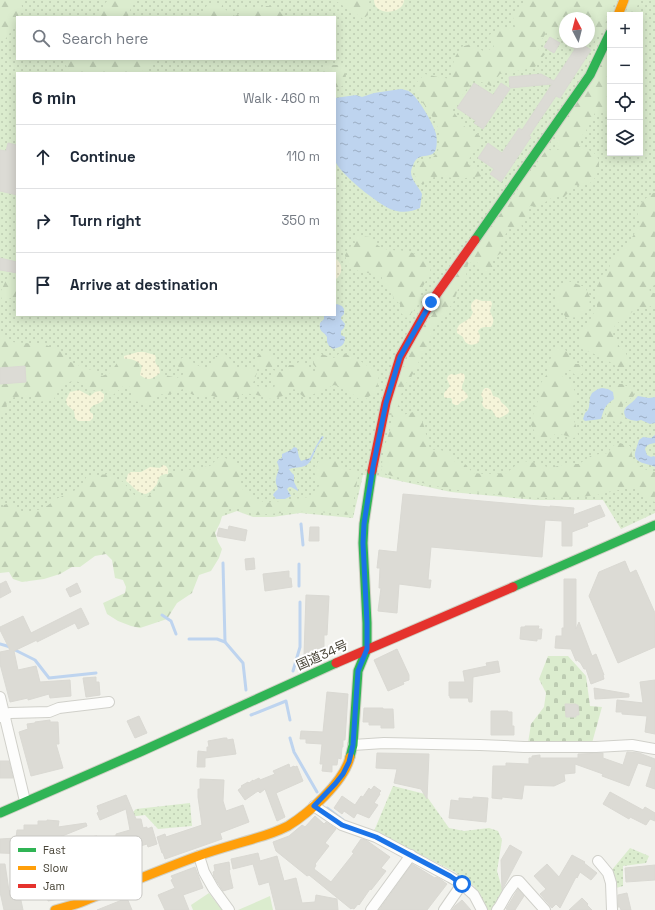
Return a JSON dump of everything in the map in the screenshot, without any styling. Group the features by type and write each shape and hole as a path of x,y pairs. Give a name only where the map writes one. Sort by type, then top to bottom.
{"main road":[{"path":"619,12 624,0"},
{"path":"142,878 199,856 265,835 287,826 314,806 343,774 349,762 353,745 358,671 367,649 363,543 364,524 373,467 386,403 400,357 431,302 590,75 607,39"},
{"name":"国道34号","path":"0,813 140,752 367,649 391,640 655,525"},
{"path":"55,910 86,900"}],"street":[{"path":"0,698 2,716 26,801"},
{"path":"2,716 10,714 49,712 59,708 110,702"},
{"path":"353,745 384,743 532,747 596,747 632,745 655,749"},
{"path":"314,806 342,825 376,837 450,876 474,895 482,910"},
{"path":"199,856 204,872 213,888 229,910"},
{"path":"371,910 411,856"},
{"path":"598,861 608,873 611,883 612,910"},
{"path":"497,910 516,881 519,881 545,910"},
{"path":"444,910 462,884"}],"green space":[{"path":"0,0 655,0 655,513 621,529 603,500 535,500 451,492 377,476 363,475 353,518 300,513 273,517 253,517 237,511 192,527 0,570"},
{"path":"0,0 21,0 22,7 18,16 16,16 14,27 4,41 0,33"},
{"path":"109,0 133,0 128,16 95,16 101,12 106,2"},
{"path":"335,0 370,0 367,6 368,15 363,19"},
{"path":"528,0 616,0 611,12 607,12 607,20 595,40 595,12 559,12 559,38 546,33 537,48 545,54 535,67 500,74 491,86 474,79 452,110 465,127 480,136 479,145 471,154 468,164 481,171 483,176 457,179 442,176 429,178 423,185 416,181 414,171 419,161 432,158 438,152 440,136 436,122 414,90 417,82 425,74 451,79 454,59 461,47 471,44 485,52 494,47 489,35 500,29 515,27 513,17"},
{"path":"632,0 640,0 634,12 626,12"},
{"path":"210,3 220,3 226,10 235,16 200,16 204,8"},
{"path":"242,6 252,9 271,6 284,16 235,16 239,14 239,9"},
{"path":"607,48 607,117 603,112 595,113 586,131 579,139 579,146 593,152 598,159 599,167 597,175 592,182 587,185 573,185 570,191 563,198 556,195 538,207 530,206 528,217 521,222 522,228 510,228 505,235 499,245 503,251 491,259 495,267 490,272 482,272 476,260 468,264 466,276 460,284 453,303 437,321 410,380 405,384 398,403 403,415 413,412 421,418 430,450 446,452 454,461 465,464 473,473 507,473 513,467 524,461 550,468 566,464 579,464 592,455 608,453 612,446 620,443 630,446 633,459 644,469 655,472 655,502 632,487 581,497 541,498 507,496 449,489 392,476 381,472 385,446 392,419 390,409 399,374 415,341 424,325 434,313 440,298 547,149 553,151 560,149 556,140 557,131"},
{"path":"66,60 156,60 148,70 136,72 69,72"},
{"path":"328,65 341,65 346,75 344,85 336,89 336,72 317,72 322,71"},
{"path":"655,193 655,284 649,290 655,294 655,304 647,308 636,309 615,325 613,334 616,344 625,351 630,364 620,369 604,358 582,349 579,332 589,322 597,307 597,288 602,275 609,271 610,263 617,254 625,249 642,221 638,215 638,208 644,200"},
{"path":"359,236 370,237 380,247 385,249 400,250 416,254 431,265 430,273 419,294 419,303 406,318 400,312 400,304 394,299 391,290 382,283 382,277 355,269 347,262 345,255 350,247 355,243 354,238"},
{"path":"7,278 16,281 16,297 2,300 0,293"},
{"path":"568,281 585,287 590,297 589,308 579,317 566,318 555,300 559,289"},
{"path":"0,331 12,342 46,345 60,351 68,361 86,370 93,369 102,376 110,373 120,361 129,360 138,362 141,371 141,378 147,381 155,379 161,374 177,378 184,374 175,362 184,357 207,371 216,356 225,354 237,368 244,369 251,367 257,373 253,383 256,386 274,389 275,384 272,380 273,370 283,373 287,370 289,365 295,365 299,362 308,367 315,374 317,369 313,364 318,353 334,358 341,352 359,360 379,374 377,390 366,399 360,400 345,388 334,385 305,398 294,389 283,396 270,399 244,393 231,403 213,396 193,395 183,389 168,395 158,394 147,403 135,403 131,397 132,389 126,384 113,395 104,389 90,391 86,384 75,381 61,384 54,399 39,402 32,395 9,398 3,414 0,417"},
{"path":"555,348 564,348 573,364 580,364 584,368 583,373 578,377 570,370 564,371 562,376 569,382 577,394 576,402 572,407 572,415 578,435 574,438 556,433 550,439 538,441 531,425 534,410 540,397 537,389 549,371 545,365 550,360"},
{"path":"264,349 273,355 277,362 272,367 260,367 256,362 257,357"},
{"path":"616,384 622,384 635,390 634,396 626,402 621,409 624,422 620,424 608,419 605,412 611,403 612,391"},
{"path":"220,456 235,462 241,471 241,488 253,497 266,503 309,497 320,485 314,472 319,460 335,460 346,469 359,471 351,515 308,511 255,515 237,508 226,508 215,533 222,549 219,558 211,571 199,575 192,593 177,603 167,619 140,628 118,621 107,614 103,603 125,593 126,587 123,580 115,578 112,560 106,554 95,556 80,567 72,567 60,574 44,579 22,582 13,579 9,572 0,573 0,514 4,505 10,503 17,510 26,512 43,509 56,499 80,488 87,476 109,474 123,482 135,496 147,497 156,490 162,477 171,473 210,466"},
{"path":"548,656 568,656 586,676 590,706 602,707 592,743 528,743 531,724 544,707 546,693 539,679"},
{"path":"393,786 425,794 449,828 464,831 489,828 498,831 502,840 497,871 503,892 492,910 488,910 474,886 455,872 374,831"},
{"path":"190,803 192,826 158,829 145,815 128,817 136,809"},
{"path":"630,848 649,856 646,863 623,866 623,886 616,888 611,871"},
{"path":"209,893 222,910 193,910 191,905"},
{"path":"270,896 273,910 238,910"}],"sand":[{"path":"374,0 404,0 403,5 395,11 389,12 379,9 375,5"},
{"path":"336,259 341,266 341,272 336,279"},
{"path":"476,299 491,301 492,304 490,311 493,322 491,327 479,329 479,342 471,345 465,342 463,337 457,333 457,329 459,325 468,320 471,316 473,312 471,305"},
{"path":"138,352 155,355 155,361 159,367 160,373 150,379 140,375 142,366 134,360 124,358 124,356"},
{"path":"461,373 465,376 462,389 468,397 458,405 455,405 452,403 451,398 444,397 444,393 450,386 447,379 448,376 451,374 455,375"},
{"path":"485,388 491,390 493,396 499,398 509,411 507,414 499,418 496,417 492,410 483,406 483,398 481,395"},
{"path":"79,390 90,396 95,392 100,391 104,394 103,400 90,409 90,412 93,414 93,418 90,421 78,421 75,418 74,411 67,405 66,400 70,392"},
{"path":"163,465 168,469 168,474 161,476 157,484 147,494 135,489 126,481 128,474 131,472 141,472 150,467 160,468"}],"water":[{"path":"401,89 407,90 421,105 435,130 437,142 434,153 418,158 415,161 411,172 412,178 422,194 420,208 403,212 387,207 351,180 336,162 336,98 356,95 362,97 374,93"},
{"path":"336,304 342,306 344,309 344,314 341,319 345,324 341,331 341,335 345,337 345,340 342,346 333,349 329,346 326,335 321,330 320,323 324,319 324,316 336,316"},
{"path":"602,388 613,392 614,399 605,408 601,419 585,421 583,419 588,410 592,393"},
{"path":"638,396 649,398 655,397 655,423 650,424 641,420 637,421 626,418 624,413 625,409"},
{"path":"655,435 655,443 648,445 645,449 647,455 655,457 655,467 642,463 636,459 635,453 639,440 643,437 651,438"},
{"path":"322,436 324,437 307,465 289,469 294,475 294,482 298,491 289,487 287,489 291,496 285,499 276,499 273,495 278,489 276,476 279,469 277,462 282,458 282,454 294,447 297,448 301,461 310,458"}],"building":[{"path":"550,37 559,42 554,53 544,47"},
{"path":"573,48 588,48 591,50 560,98 556,96 501,182 490,174 494,169 478,158 488,143 502,153 519,128 522,130 552,84 510,88 509,77 541,74 554,81 575,49"},
{"path":"474,83 493,95 501,83 510,89 483,129 474,123 476,121 457,108"},
{"path":"8,143 16,145 16,195 0,191 0,150 6,151"},
{"path":"0,258 16,262 16,273 0,270"},
{"path":"25,366 26,382 0,384 0,368"},
{"path":"403,494 574,508 573,515 600,505 605,516 587,523 588,526 572,532 572,546 562,546 562,521 545,520 542,557 431,547 428,580 431,580 430,588 399,584 397,613 378,611 381,588 379,588 380,568 377,568 379,550 397,552"},
{"path":"229,526 247,530 245,541 217,536 219,528 228,530"},
{"path":"310,527 319,527 319,541 309,541"},
{"path":"254,558 255,569 246,570 245,559"},
{"path":"625,561 630,573 636,570 655,613 655,647 618,663 589,596 599,572"},
{"path":"289,571 289,578 291,578 292,587 265,591 263,574"},
{"path":"564,579 576,579 576,629 579,622 592,656 596,654 604,675 604,679 591,684 586,669 584,669 578,660 576,661 571,649 555,648 556,636 562,636 562,628 564,628"},
{"path":"6,581 11,592 0,598 0,584"},
{"path":"77,583 81,592 70,597 66,589"},
{"path":"306,595 329,596 327,635 324,635 324,650 326,656 308,664 304,655"},
{"path":"81,608 89,624 78,629 75,623 37,642 37,640 14,651 18,670 36,666 40,682 70,680 71,696 50,698 49,694 28,700 28,698 10,702 0,664 0,652 10,650 0,627 23,616 31,633"},
{"path":"539,626 538,629 542,629 541,639 537,639 537,641 520,639 521,627"},
{"path":"397,649 409,675 409,680 403,682 404,684 388,691 374,660"},
{"path":"498,661 500,672 473,677 472,702 469,702 468,697 450,698 449,682 465,682 463,671 487,666 486,663"},
{"path":"96,677 96,682 99,682 100,695 86,697 83,678"},
{"path":"655,680 655,734 645,732 647,716 622,714 622,712 616,712 617,700 643,703 640,682"},
{"path":"594,688 629,694 629,697 595,699"},
{"path":"327,692 348,694 345,740 343,740 341,759 338,758 337,765 332,765 332,772 322,771 323,764 320,764 322,744 306,743 306,739 300,739 301,731 323,732"},
{"path":"565,704 578,705 579,715 576,715 576,717 566,717"},
{"path":"364,708 393,709 394,728 381,728 381,725 369,725 369,722 363,722"},
{"path":"491,711 512,712 512,726 514,726 514,735 491,735"},
{"path":"139,716 147,733 135,738 127,721"},
{"path":"50,720 50,722 58,722 59,744 56,744 63,768 31,776 19,732 28,729 27,724"},
{"path":"227,738 227,740 233,739 236,754 205,758 205,767 197,767 198,751 207,752 207,747 209,747 208,741"},
{"path":"627,752 639,753 655,759 655,789 646,786 652,767 638,763 629,786 602,776 603,774 575,764 575,773 564,774 565,781 554,786 524,785 522,799 502,797 502,799 492,798 493,766 506,766 506,763 529,764 529,758 540,755 540,758 578,758 578,754 603,753 603,758 623,765"},
{"path":"377,753 429,754 427,799 421,789 394,783 397,769 376,768"},
{"path":"0,761 9,761 13,778 0,778"},
{"path":"289,764 290,768 297,766 303,781 276,793 285,817 277,821 265,789 260,793 258,791 245,800 238,790 242,787 241,786 248,782 249,783 259,778 260,780 275,774 273,771"},
{"path":"200,779 224,780 223,801 226,811 243,805 249,822 220,833 222,839 165,859 157,837 165,834 166,837 202,825 198,797"},
{"path":"374,786 381,791 374,803 378,805 369,818 357,813 354,818 344,811 342,814 334,808 342,796 355,805 369,788 371,790"},
{"path":"610,792 643,810 645,807 655,813 655,821 650,819 646,825 630,817 629,819 603,804"},
{"path":"126,795 136,819 141,819 143,828 147,827 147,829 152,827 157,844 148,847 147,844 142,846 142,836 116,836 116,834 130,830 126,809 100,820 97,813 99,812 97,806"},
{"path":"473,797 488,798 486,822 449,818 451,800 459,801 459,798 473,799"},
{"path":"315,816 324,824 326,822 336,829 325,843 329,846 315,864 314,869 331,882 354,853 352,852 361,839 366,840 390,857 381,868 386,871 371,890 370,889 359,905 358,904 354,909 351,909 309,875 307,876 276,851 273,842 289,836 302,825 305,827"},
{"path":"38,821 59,821 58,827 86,823 87,826 62,836 16,836 17,830 24,830 24,825 38,825"},
{"path":"10,838 10,853 0,853 0,839"},
{"path":"510,845 522,852 502,890 501,860"},
{"path":"258,853 260,861 277,856 284,881 296,878 302,903 315,902 316,895 337,899 338,910 276,910 269,882 259,885 253,864 233,869 231,859"},
{"path":"572,855 585,862 584,863 597,873 591,880 580,872 560,908 556,904 552,908 540,894 546,889 534,876 547,864 559,877"},
{"path":"229,862 229,870 233,888 223,891 214,877 214,865"},
{"path":"0,864 5,864 10,891 10,900 21,900 23,910 4,910 0,892"},
{"path":"412,864 447,884 427,910 379,910"},
{"path":"655,865 655,880 626,882 625,868"},
{"path":"195,867 203,888 183,895 189,910 165,910 158,895 175,888 171,880 173,879 171,876"},
{"path":"518,889 524,896 515,910 506,909"},
{"path":"627,893 631,910 621,910 620,907 618,907 618,895"},
{"path":"582,898 592,910 569,910"},
{"path":"122,900 128,900 132,910 97,910"},
{"path":"462,900 471,910 452,910 455,906"}],"waterway":[{"path":"301,524 303,545"},
{"path":"223,563 225,642"},
{"path":"299,564 299,586"},
{"path":"293,671 300,647 300,602"},
{"path":"162,615 171,621 176,634"},
{"path":"189,639 217,639 225,642 243,663 246,690"},
{"path":"0,644 35,660 49,678 96,673"},
{"path":"251,715 286,701 290,720"},
{"path":"290,738 294,752 317,792"},
{"path":"327,808 343,820"}],"traffic: fast":[{"path":"475,240 590,75 607,39"},
{"path":"350,757 353,745 358,671 367,649 363,543 364,524 372,471"},
{"path":"513,587 655,525"},
{"path":"0,813 140,752 336,663"}],"traffic: slow":[{"path":"619,12 624,0"},
{"path":"142,878 198,856 268,834 288,826 306,813 325,796 341,776 350,757"},
{"path":"55,910 86,900"}],"traffic: jam":[{"path":"372,471 386,403 400,357 431,302 475,240"},
{"path":"336,663 513,587"}],"route":[{"path":"431,302 400,357 386,403 373,467 364,524 363,543 367,649 358,671 353,745 349,762 343,774 314,806 342,825 376,837 450,876 462,884"}]}
